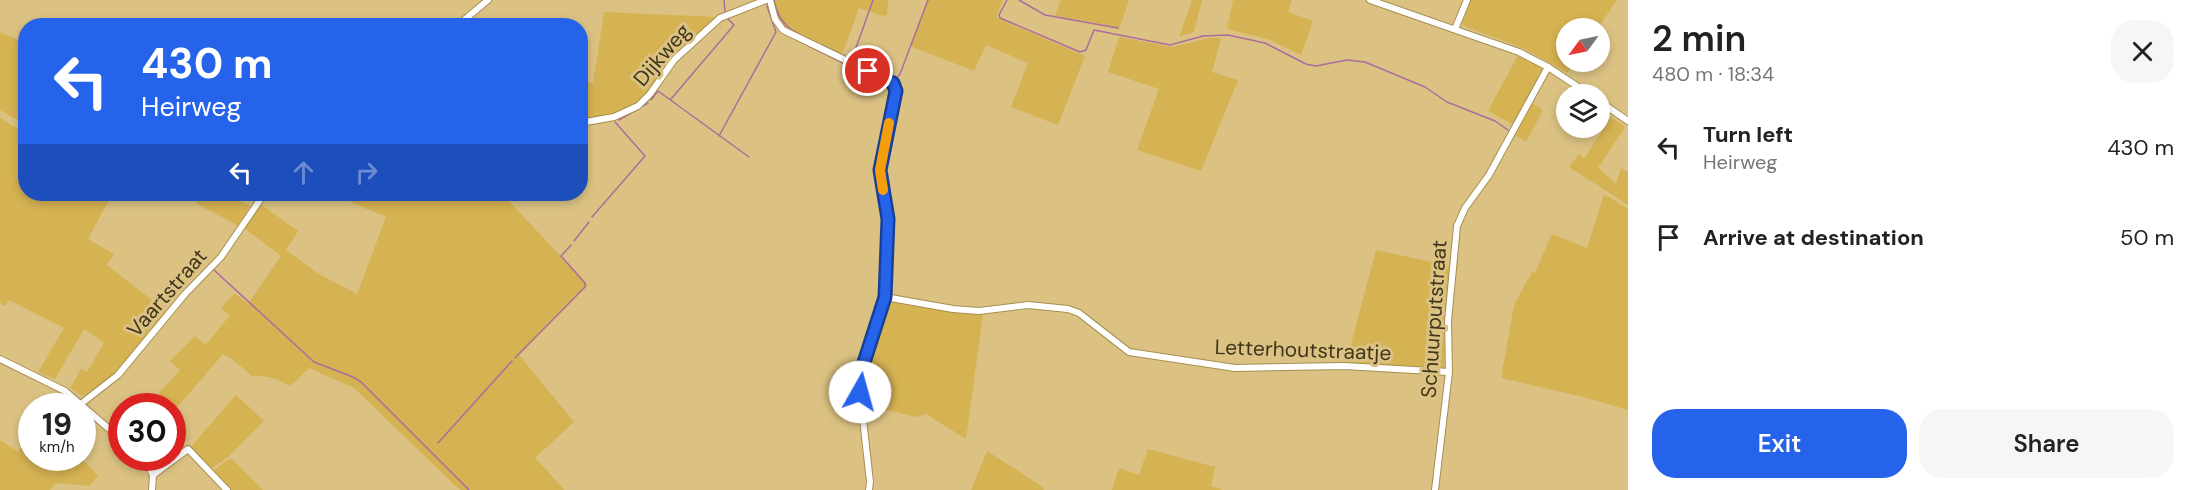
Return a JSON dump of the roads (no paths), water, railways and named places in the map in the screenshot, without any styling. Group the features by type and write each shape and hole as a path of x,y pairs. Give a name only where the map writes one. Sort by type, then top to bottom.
{"street":[{"path":"467,18 488,0"},
{"path":"768,0 783,30 895,85 896,91 880,170 888,219 885,297 860,375 870,482 868,490"},
{"name":"Dijkweg","path":"588,122 614,117 638,106 650,94 674,60 720,18 768,0"},
{"path":"1370,0 1519,52 1574,84"},
{"path":"1455,29 1467,0"},
{"name":"Schuurputstraat","path":"1435,490 1449,372 1448,321 1456,233 1460,217 1490,175 1548,67"},
{"path":"1610,109 1628,121"},
{"name":"Vaartstraat","path":"94,393 117,375 185,294 231,245 259,201"},
{"name":"Letterhoutstraatje","path":"885,297 952,309 979,311 1028,305 1068,309 1079,313 1129,352 1234,368 1344,366 1449,372"},
{"path":"0,359 68,393"},
{"path":"96,416 108,427"},
{"path":"153,475 188,449 227,490"},
{"path":"151,471 153,475 152,490"}],"waterway":[{"path":"724,0 725,11"},
{"path":"774,0 784,23 794,32 817,43"},
{"path":"852,59 873,0"},
{"path":"895,80 900,74 928,0"},
{"path":"1007,0 999,15 1000,18 1080,52 1086,50 1094,30 1170,45 1203,36 1228,35 1265,43 1306,64 1316,66 1347,60 1365,62 1425,87 1447,102 1495,121 1508,130"},
{"path":"1019,0 1045,15 1118,28"},
{"path":"719,136 776,32 767,6"},
{"path":"671,99 734,25 728,19"},
{"path":"795,39 887,85 891,88 893,95"},
{"path":"822,45 889,78"},
{"path":"651,100 658,91 749,157"},
{"path":"619,120 648,103"},
{"path":"877,169 889,109"},
{"path":"592,217 645,156 615,122"},
{"path":"574,241 589,222"},
{"path":"515,358 585,287 585,283 561,256 571,245"},
{"path":"214,270 314,362 361,382 469,490"},
{"path":"438,443 512,361"}]}
